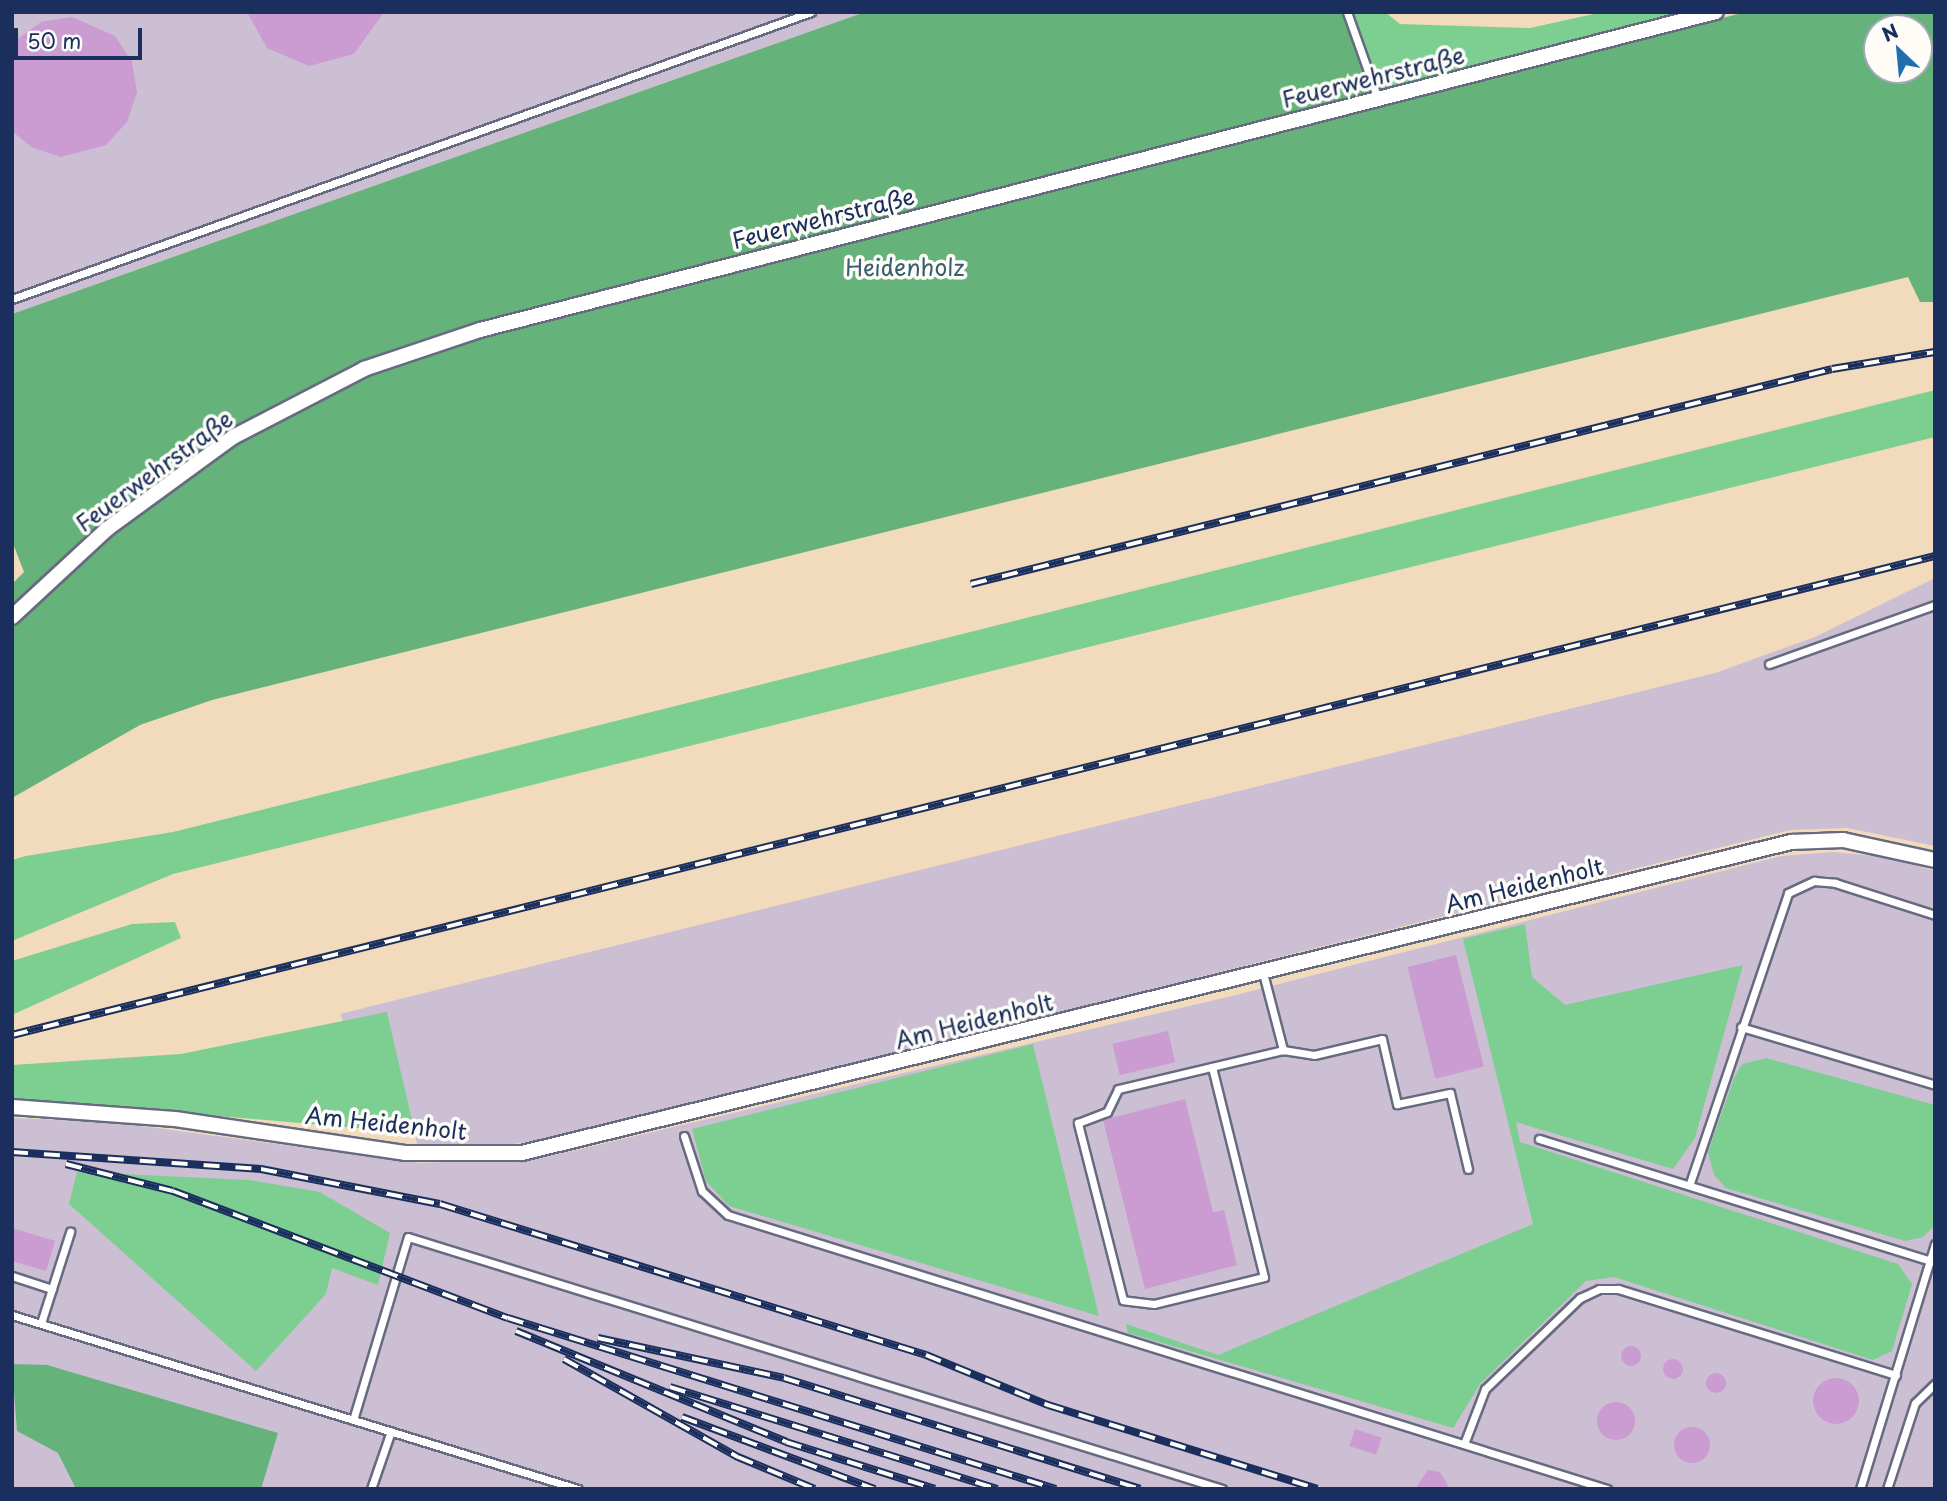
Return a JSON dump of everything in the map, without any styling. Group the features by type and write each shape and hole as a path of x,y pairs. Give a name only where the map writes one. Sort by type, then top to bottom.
{"street":[{"name":"Feuerwehrstraße","path":"12,617 107,529 233,437 364,369 481,330 1716,12"},
{"name":"Am Heidenholt","path":"12,1107 175,1119 405,1153 522,1153 1263,974 1791,842 1843,839 1935,860"}],"lane":[{"path":"12,299 811,12"},
{"path":"1347,12 1378,99"},
{"path":"1769,664 1935,605"},
{"path":"1689,1183 1779,905 1798,886 1835,883 1935,915"},
{"path":"1263,974 1283,1050"},
{"path":"1741,1027 1935,1084"},
{"path":"1212,1067 1264,1277 1154,1304 1123,1300 1078,1123 1107,1112 1118,1089 1283,1050 1314,1055 1382,1039 1397,1104 1450,1093 1468,1169"},
{"path":"684,1136 702,1191 728,1215 1607,1489"},
{"path":"1539,1139 1689,1183 1932,1261"},
{"path":"41,1323 69,1232"},
{"path":"353,1420 408,1237 1222,1489"},
{"path":"1860,1489 1932,1261 1935,1244"},
{"path":"12,1276 52,1289"},
{"path":"1464,1444 1485,1389 1580,1298 1599,1289 1618,1289 1896,1376"},
{"path":"12,1315 578,1489"},
{"path":"1887,1489 1914,1404 1935,1384"},
{"path":"371,1489 391,1431"}],"shaded area":[{"path":"12,12 865,12 12,314"},
{"path":"1935,578 1935,846 1847,828 1790,830 558,1137 494,1147 417,1144 387,1013 343,1021 340,1014 1715,673 1815,637"},
{"path":"1832,852 1887,857 1935,871 1935,1489 12,1489 12,1118 111,1122 420,1163 542,1158 1236,995 1781,856"}],"green space":[{"name":"Heidenholz","path":"865,12 1343,12 1378,105 1746,12 1935,12 1935,302 1920,302 1908,277 212,700 140,725 12,798 12,584 24,572 12,541 12,314"},
{"path":"1350,12 1385,12 1400,24 1530,28 1603,12 1686,12 1377,90"},
{"path":"1935,390 1935,437 173,874 12,941 12,860 173,832"},
{"path":"175,922 181,938 12,1015 12,961 132,924"},
{"path":"1525,924 1532,977 1565,1005 1743,965 1695,1138 1673,1169 1516,1122 1520,1142 1898,1264 1912,1284 1892,1351 1873,1360 1614,1277 1586,1281 1480,1384 1453,1428 1128,1333 1126,1324 1218,1355 1533,1224 1463,939"},
{"path":"387,1012 415,1133 12,1098 12,1065 181,1054"},
{"path":"1033,1044 1099,1316 729,1206 706,1181 692,1129"},
{"path":"1766,1058 1935,1105 1935,1225 1923,1237 1905,1241 1726,1188 1714,1175 1708,1152 1734,1078 1742,1064"},
{"path":"77,1172 250,1180 320,1192 390,1233 378,1285 332,1268 326,1294 256,1371 69,1204"},
{"path":"12,1364 47,1365 278,1433 261,1489 76,1489 58,1453 17,1431"}],"building":[{"path":"247,12 384,12 354,54 309,66 267,48"},
{"path":"72,17 115,36 132,62 137,92 127,122 106,145 61,157 31,147 12,131 12,43 41,22"},
{"path":"1456,955 1484,1067 1435,1079 1407,967"},
{"path":"1168,1031 1175,1062 1120,1075 1112,1044"},
{"path":"1185,1099 1213,1212 1224,1210 1237,1265 1145,1289 1103,1120"},
{"path":"12,1228 55,1241 46,1271 12,1261"},
{"path":"1631,1346 1638,1349 1641,1356 1638,1363 1631,1366 1624,1363 1621,1356 1624,1349"},
{"path":"1673,1359 1680,1362 1683,1369 1680,1376 1673,1379 1666,1376 1663,1369 1666,1362"},
{"path":"1716,1373 1723,1376 1726,1383 1723,1390 1716,1393 1709,1390 1706,1383 1709,1376"},
{"path":"1836,1378 1853,1384 1859,1401 1853,1418 1836,1424 1819,1418 1813,1401 1819,1384"},
{"path":"1616,1402 1630,1407 1635,1421 1630,1435 1616,1440 1602,1435 1597,1421 1602,1407"},
{"path":"1692,1427 1705,1432 1710,1445 1705,1458 1692,1463 1679,1458 1674,1445 1679,1432"},
{"path":"1355,1429 1382,1438 1376,1455 1349,1446"},
{"path":"1428,1470 1440,1472 1450,1489 1415,1489"}],"railway":[{"path":"971,584 1832,369 1935,352"},
{"path":"12,1035 1935,556"},
{"path":"12,1152 261,1169 440,1204 926,1355 1048,1405 1317,1489"},
{"path":"66,1164 173,1191 508,1318 1056,1489"},
{"path":"516,1331 786,1442 935,1489"},
{"path":"598,1338 784,1378 1140,1489"},
{"path":"564,1359 738,1457 815,1489"},
{"path":"670,1387 997,1489"},
{"path":"682,1417 875,1489"}]}
